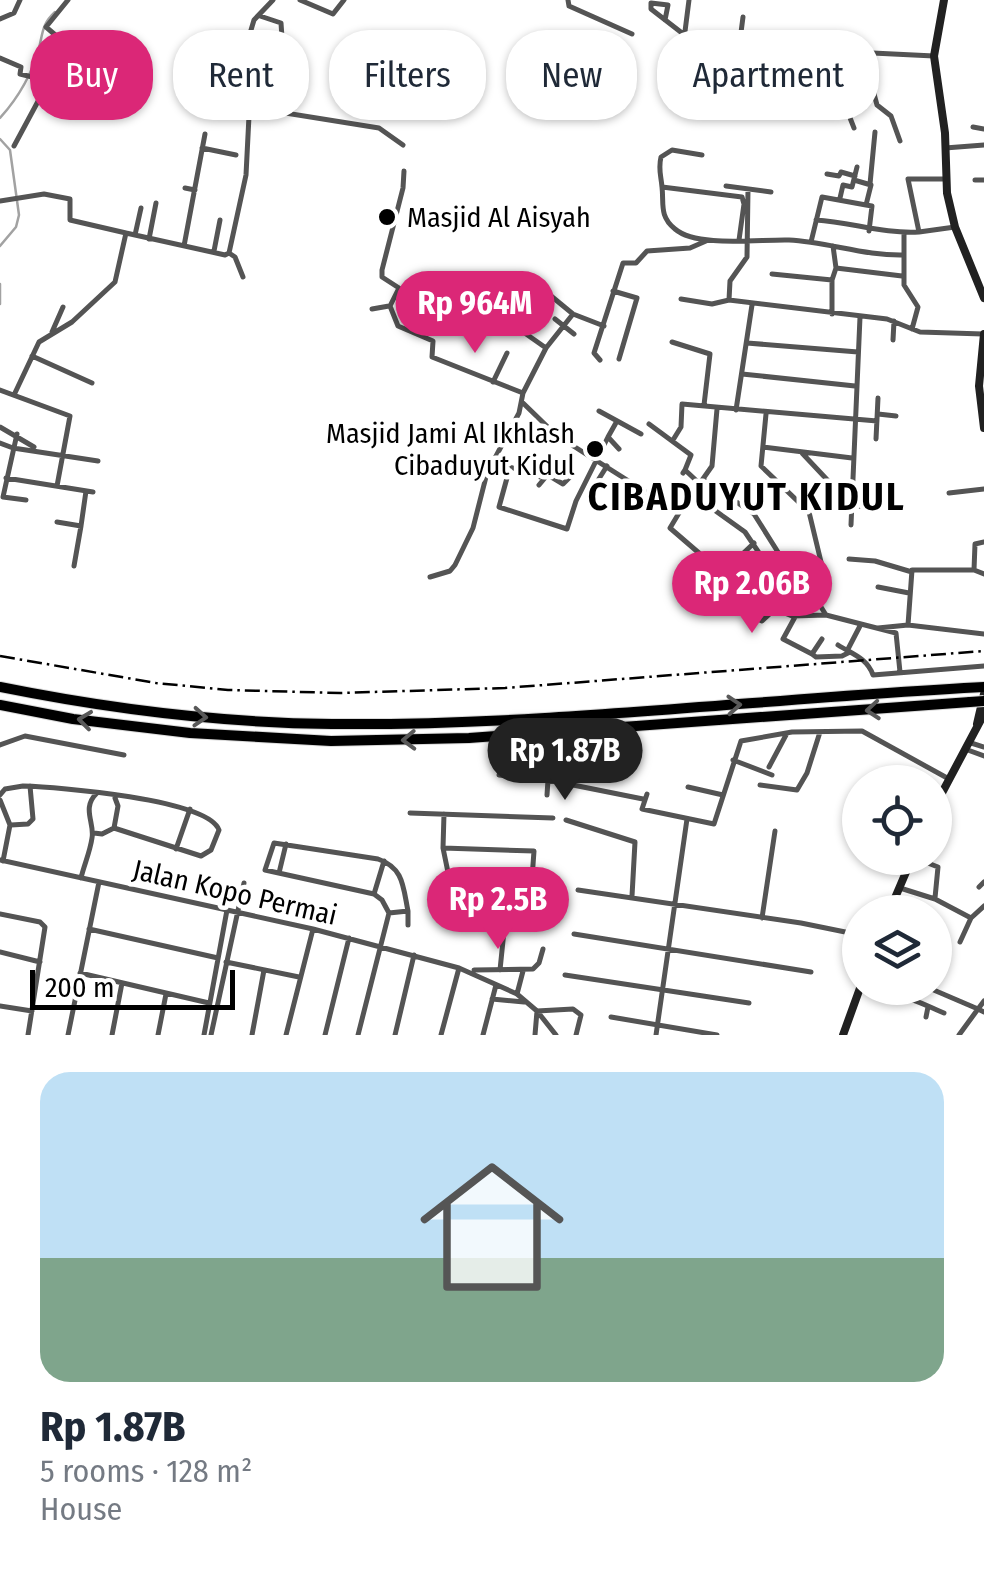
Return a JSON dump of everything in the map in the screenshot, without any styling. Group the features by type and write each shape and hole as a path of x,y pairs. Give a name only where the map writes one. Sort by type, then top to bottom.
{"highway":[{"path":"0,687 77,703 191,716 328,724 461,722 969,688 984,694"},
{"path":"0,704 72,719 190,732 364,741 528,734 970,702 984,694"}],"main road":[{"path":"944,0 934,56 946,179 955,227 974,265 984,298"},
{"path":"984,334 984,428"},
{"path":"977,724 984,694"},
{"path":"952,772 984,714"},
{"path":"895,895 904,875"},
{"path":"842,1035 853,1005"}],"street":[{"path":"0,19 14,13 20,0"},
{"path":"50,30 46,26 68,0"},
{"path":"251,30 254,20 273,0"},
{"path":"300,0 334,14 344,0"},
{"path":"683,30 689,0"},
{"path":"568,2 624,30"},
{"path":"260,16 281,23 281,30"},
{"path":"741,30 743,16"},
{"path":"664,20 678,30"},
{"path":"879,53 934,56"},
{"path":"0,60 21,68 20,74 30,76"},
{"path":"879,106 890,116 900,141"},
{"path":"0,201 49,195 71,200 70,220 225,255 229,252 246,175 248,116 254,108 379,128 403,145"},
{"path":"14,146 30,117"},
{"path":"851,120 854,128"},
{"path":"973,127 984,129"},
{"path":"866,204 875,132"},
{"path":"184,246 206,134"},
{"path":"945,148 984,144"},
{"path":"202,148 236,155"},
{"path":"702,155 665,152 658,168 661,209 670,224 685,234 708,240 811,243 904,255"},
{"path":"840,198 842,186 852,187 857,167"},
{"path":"390,306 398,288 382,276 382,270 404,171"},
{"path":"828,174 840,176 841,172 870,184"},
{"path":"919,232 908,180 946,179"},
{"path":"975,180 984,180"},
{"path":"726,186 771,192"},
{"path":"662,187 742,197 742,240 747,257 730,281 729,300"},
{"path":"185,188 195,190"},
{"path":"742,240 748,190"},
{"path":"811,243 822,197 872,206 869,231"},
{"path":"149,240 156,203"},
{"path":"135,236 141,208"},
{"path":"182,208 192,209"},
{"path":"214,252 220,220"},
{"path":"816,220 836,220 869,231 919,232 955,227"},
{"path":"904,232 904,284 918,307 912,329"},
{"path":"14,395 38,342 72,322 116,282 126,234"},
{"path":"600,360 594,354 624,262 636,263 647,251 690,248 708,240"},
{"path":"832,314 836,268 833,246"},
{"path":"229,252 235,257 242,277"},
{"path":"836,268 904,276"},
{"path":"772,274 832,280"},
{"path":"613,290 636,298 619,359"},
{"path":"545,291 573,314 604,326"},
{"path":"681,299 712,304 729,300 894,321 920,332 984,334"},
{"path":"736,410 752,305"},
{"path":"372,310 390,306"},
{"path":"390,306 401,328 433,341 432,357 523,392"},
{"path":"52,332 63,307"},
{"path":"430,577 450,571 455,565 473,528 494,458 524,403 523,392 546,348 573,314"},
{"path":"490,316 509,322 546,348"},
{"path":"851,525 860,317"},
{"path":"555,320 574,334"},
{"path":"893,340 894,321"},
{"path":"672,342 702,348 710,354 704,405"},
{"path":"747,343 858,352"},
{"path":"493,382 507,354"},
{"path":"32,356 92,383"},
{"path":"742,374 855,386"},
{"path":"0,390 70,416 57,486"},
{"path":"876,439 878,398"},
{"path":"524,403 556,435 680,513"},
{"path":"673,440 681,427 682,404 855,421 896,416"},
{"path":"718,409 712,466 670,528 775,609 797,615 826,615 898,636 900,672"},
{"path":"599,411 641,434"},
{"path":"762,466 766,414"},
{"path":"510,468 499,507 566,530 576,501 617,421"},
{"path":"649,424 691,456 684,472 754,514 793,576 826,615"},
{"path":"0,426 37,449"},
{"path":"17,434 1,500 26,500"},
{"path":"608,437 619,449"},
{"path":"0,443 98,461"},
{"path":"764,447 852,458"},
{"path":"802,452 851,505 872,508"},
{"path":"494,458 543,479 562,484 570,478"},
{"path":"543,479 554,466"},
{"path":"590,493 607,466"},
{"path":"752,467 762,466"},
{"path":"762,466 809,512 822,566"},
{"path":"6,478 90,491 74,566"},
{"path":"949,494 984,489"},
{"path":"692,494 736,524 754,543 797,615"},
{"path":"58,522 80,526"},
{"path":"974,570 975,544 984,542"},
{"path":"731,565 754,543"},
{"path":"690,572 702,556"},
{"path":"848,559 875,561 912,572 974,570 984,574"},
{"path":"908,624 912,572"},
{"path":"878,587 908,593"},
{"path":"721,601 762,621 775,609"},
{"path":"797,615 782,639 822,657 848,652"},
{"path":"848,652 861,624"},
{"path":"878,628 908,624 984,634"},
{"path":"812,654 822,640"},
{"path":"838,645 868,665 872,675 984,666"},
{"path":"500,775 645,797 642,810 715,824 743,739 862,731 923,765"},
{"path":"760,785 796,790 807,773 820,732"},
{"path":"769,767 788,733"},
{"path":"0,745 25,736 124,755"},
{"path":"966,746 984,746"},
{"path":"966,746 982,755 984,764"},
{"path":"733,760 772,775"},
{"path":"547,796 548,780"},
{"path":"10,825 28,824 33,819 30,786"},
{"path":"1,860 10,825 0,797 12,787 114,796 190,810 215,821 219,827 212,850 204,855 114,828 94,833"},
{"path":"688,787 724,795"},
{"path":"80,878 94,833 89,807 97,794"},
{"path":"114,796 118,806 114,828"},
{"path":"176,848 190,810"},
{"path":"410,813 552,818"},
{"path":"443,848 534,851 529,920 457,916 443,848 444,814"},
{"path":"656,1035 687,819"},
{"path":"566,820 635,842 632,896"},
{"path":"762,918 776,831"},
{"path":"389,912 374,894 265,870 274,844 384,861 400,874 408,925"},
{"path":"279,874 286,844"},
{"name":"Jalan Kopo Permai","path":"1,860 312,929 463,969 517,994 556,1035"},
{"path":"374,894 384,861"},
{"path":"68,1035 99,882"},
{"path":"207,1035 218,958 244,883"},
{"path":"450,884 533,886"},
{"path":"898,888 919,895"},
{"path":"578,890 842,932"},
{"path":"960,942 970,918 984,906"},
{"path":"952,909 970,918"},
{"path":"389,912 408,910"},
{"path":"207,1035 226,962 232,911"},
{"path":"358,1035 389,912"},
{"path":"0,914 43,924 45,933 28,1035"},
{"path":"500,970 505,921"},
{"path":"89,929 218,958"},
{"path":"286,1035 312,929"},
{"path":"574,934 811,972"},
{"path":"325,1035 348,938"},
{"path":"442,1035 463,969 522,971 536,966 543,949"},
{"path":"0,952 40,962"},
{"path":"395,1035 414,955"},
{"path":"226,962 299,977"},
{"path":"252,1035 264,970"},
{"path":"517,994 522,971"},
{"path":"80,973 209,1002"},
{"path":"565,975 748,1004"},
{"path":"112,1035 122,982"},
{"path":"483,1035 497,983"},
{"path":"158,1035 166,993"},
{"path":"952,998 981,1010"},
{"path":"492,999 527,1002"},
{"path":"959,1035 984,1001"},
{"path":"924,1005 944,1013"},
{"path":"0,1006 32,1011"},
{"path":"926,1017 928,1007"},
{"path":"535,1035 537,1011 579,1010 576,1035"},
{"path":"611,1017 717,1035"}],"waterway":[{"path":"0,118 28,76 45,24 55,12"},
{"path":"0,139 10,150 19,215 16,227 0,246"},
{"path":"0,284 0,304"}],"railway":[{"path":"0,656 156,683 228,690 340,693 505,688 984,651"}],"place":[{"name":"Masjid Al Aisyah","path":"387,217"},
{"name":"Masjid Jami Al Ikhlash Cibaduyut Kidul","path":"595,449"}],"district":[{"name":"CIBADUYUT KIDUL","path":"747,497"}]}
